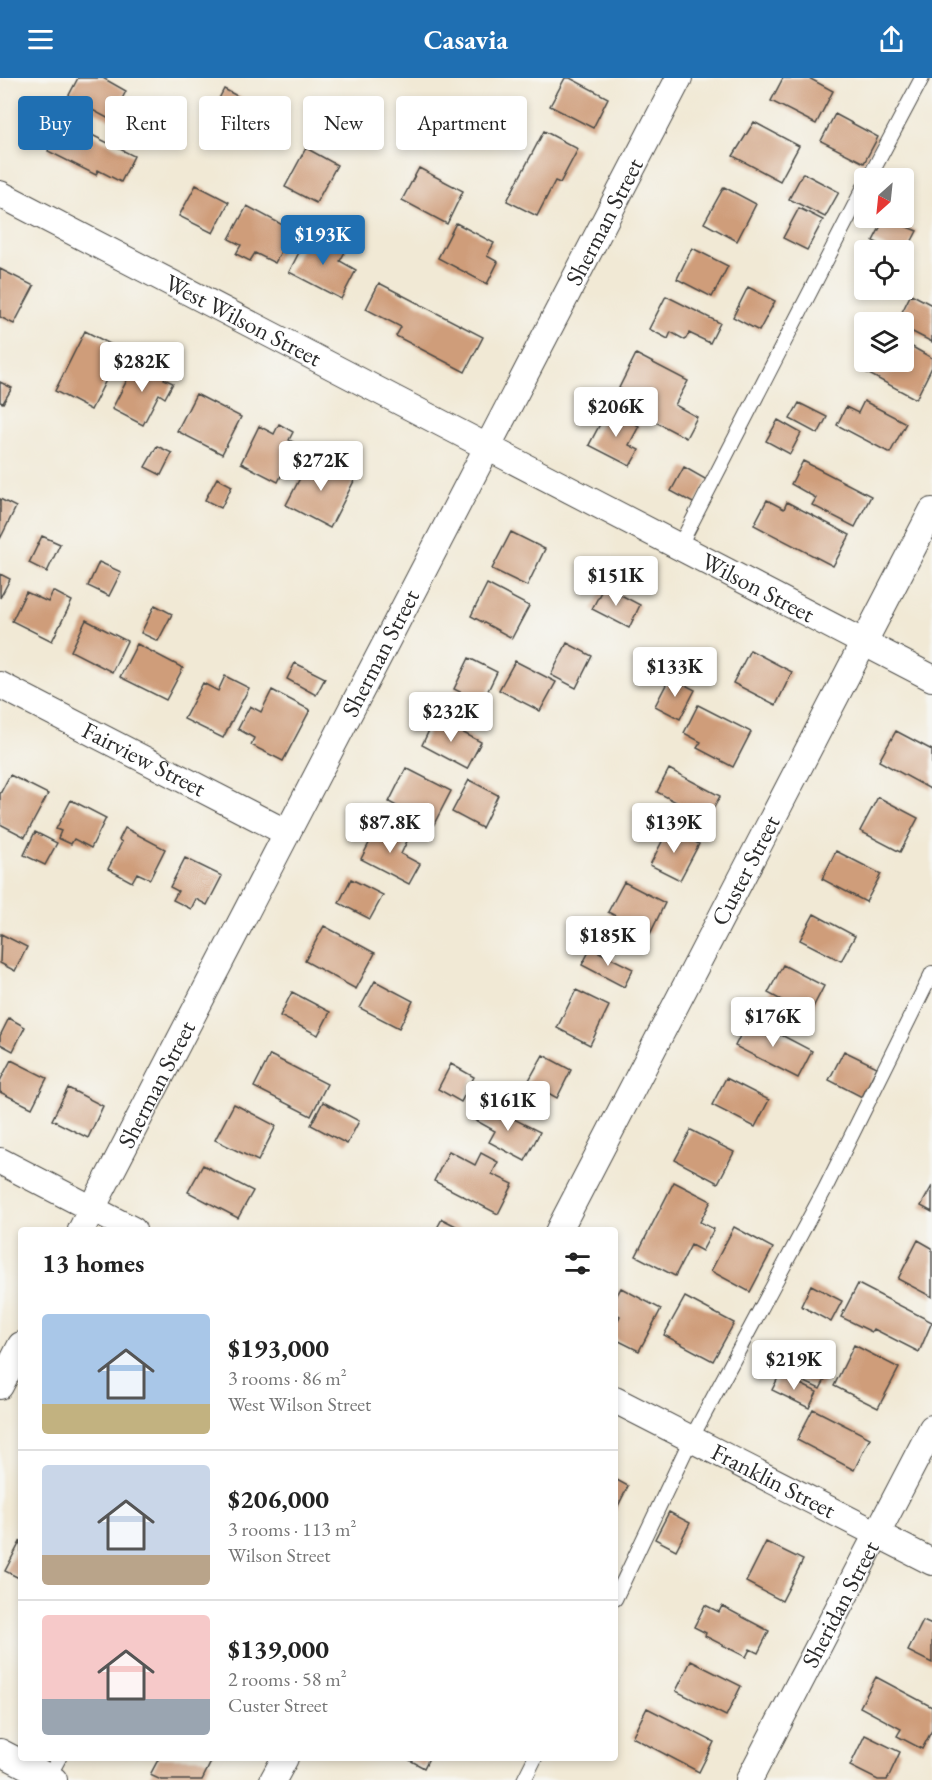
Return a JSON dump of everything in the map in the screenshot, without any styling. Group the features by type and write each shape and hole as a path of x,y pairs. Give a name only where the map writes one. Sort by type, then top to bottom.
{"street":[{"name":"Sherman Street","path":"86,1219 679,78"},
{"name":"West Wilson Street","path":"0,194 487,447"},
{"name":"Wilson Street","path":"487,447 932,678"},
{"name":"Custer Street","path":"561,1227 932,511"},
{"name":"Fairview Street","path":"0,685 287,834"},
{"path":"0,1161 86,1219 120,1227"},
{"path":"0,1386 18,1351"},
{"name":"Franklin Street","path":"618,1402 932,1562"},
{"name":"Sheridan Street","path":"749,1780 932,1428"},
{"path":"0,1752 18,1760"},
{"path":"21,1761 52,1774"},
{"path":"273,1780 283,1761"}],"lane":[{"path":"873,168 922,78"},
{"path":"679,547 854,206"},
{"path":"618,1593 691,1438 825,1189 932,973"},
{"path":"524,1780 534,1761"}],"building":[{"path":"78,78 103,78 126,91 123,96 105,96 105,117 93,110 93,96 69,96"},
{"path":"565,78 570,78 608,98 593,128 550,106"},
{"path":"783,78 809,78 833,91 816,124 771,101"},
{"path":"224,89 237,96 220,96"},
{"path":"835,114 878,137 864,163 821,141"},
{"path":"754,122 799,146 780,181 733,156"},
{"path":"544,131 578,149 560,183 555,181 537,216 507,201"},
{"path":"93,136 105,142 105,150 122,150 134,156 121,182 98,170 96,175 48,151 93,150"},
{"path":"305,150 310,150 337,165 316,203 285,187"},
{"path":"419,168 463,191 447,224 402,200"},
{"path":"803,173 839,192 825,217 789,199"},
{"path":"196,185 229,202 213,233 179,216"},
{"path":"724,187 756,204 737,241 704,223"},
{"path":"247,206 292,230 275,263 255,253 250,261 236,254 241,245 229,239"},
{"path":"799,208 823,220 807,250 783,238"},
{"path":"456,223 494,243 487,256 498,262 487,284 438,258"},
{"path":"880,228 910,228 917,231 912,240 874,240"},
{"path":"310,231 346,250 340,261 356,270 341,299 289,272"},
{"path":"692,248 728,266 712,297 677,279"},
{"path":"0,269 34,286 14,324 0,317"},
{"path":"379,283 483,337 465,372 396,336 401,327 366,309"},
{"path":"748,287 775,301 759,331 733,317"},
{"path":"666,296 720,323 710,343 689,333 685,340 671,332 668,339 649,329"},
{"path":"914,296 932,305 932,342 914,333 914,312 902,312 908,300 914,300"},
{"path":"85,331 116,347 105,369 110,372 91,410 55,391"},
{"path":"914,348 932,358 932,367 916,399 867,373 914,372"},
{"path":"636,354 688,381 675,405 697,417 686,438 629,408 636,397 619,388"},
{"path":"136,363 153,372 155,368 167,374 164,379 173,383 165,398 159,394 143,425 112,409"},
{"path":"0,382 12,388 3,403 0,402"},
{"path":"196,394 241,417 222,454 177,431"},
{"path":"864,401 906,423 890,453 837,425 846,407 858,413"},
{"path":"799,403 827,417 818,434 790,419"},
{"path":"608,409 639,426 629,445 639,450 630,466 589,445"},
{"path":"778,420 801,433 790,454 766,441"},
{"path":"279,424 293,432 289,440 297,444 278,482 241,463 259,426 274,434"},
{"path":"157,446 172,453 161,475 145,467"},
{"path":"311,457 355,479 330,528 286,505"},
{"path":"803,461 871,496 855,527 812,505 816,498 791,484"},
{"path":"684,467 707,480 695,504 671,491"},
{"path":"217,478 232,486 221,508 205,500"},
{"path":"0,499 16,507 0,539"},
{"path":"767,500 784,509 787,502 850,535 833,566 754,525"},
{"path":"511,532 545,549 527,586 492,569"},
{"path":"42,536 60,544 47,572 29,563"},
{"path":"99,562 121,572 109,596 88,586"},
{"path":"0,574 10,579 0,598"},
{"path":"487,584 529,606 512,638 471,616"},
{"path":"604,586 640,605 629,628 592,609"},
{"path":"53,591 72,601 52,641 12,621 26,592 48,602"},
{"path":"155,605 172,614 158,641 141,633"},
{"path":"86,620 127,641 112,672 71,651"},
{"path":"567,643 592,656 576,688 551,675"},
{"path":"137,644 183,668 166,700 120,677"},
{"path":"750,650 792,672 776,705 733,683"},
{"path":"469,658 497,672 482,703 454,689"},
{"path":"515,661 556,682 540,711 499,690"},
{"path":"295,663 325,678 316,695 287,679"},
{"path":"225,676 249,688 223,738 184,719 203,683 218,691"},
{"path":"670,677 695,690 680,719 655,706"},
{"path":"272,690 310,710 283,761 251,745 254,738 238,729 250,706 261,712"},
{"path":"698,705 751,732 733,767 697,748 701,742 684,733"},
{"path":"435,718 481,742 467,769 422,745"},
{"path":"896,731 932,750 932,790 879,761"},
{"path":"406,768 451,791 433,826 389,802"},
{"path":"669,769 720,796 708,819 657,792"},
{"path":"10,775 48,794 25,837 0,824 0,794"},
{"path":"469,780 498,795 482,828 452,812"},
{"path":"878,797 918,818 900,852 860,831"},
{"path":"71,800 106,818 91,848 74,839 71,844 58,838 61,831 56,829"},
{"path":"380,822 409,837 401,854 420,864 409,884 361,859"},
{"path":"125,828 165,849 150,879 137,873 132,882 108,869 122,842 119,840"},
{"path":"669,828 699,844 680,880 650,865"},
{"path":"35,832 57,843 45,865 24,855"},
{"path":"836,851 881,874 866,902 822,879"},
{"path":"185,858 222,876 207,905 196,899 191,909 173,900 178,891 170,887"},
{"path":"351,879 383,895 370,919 339,903"},
{"path":"624,882 665,903 650,934 608,912"},
{"path":"814,914 855,936 841,961 800,940"},
{"path":"324,926 375,953 356,989 305,961"},
{"path":"1,934 27,947 15,971 0,963"},
{"path":"591,948 633,969 624,987 582,965"},
{"path":"783,965 824,986 809,1015 768,993"},
{"path":"375,981 413,1001 399,1028 360,1008"},
{"path":"576,990 609,1006 590,1045 557,1028"},
{"path":"292,992 330,1012 318,1035 280,1016"},
{"path":"9,1018 25,1027 13,1051 0,1044 0,1036"},
{"path":"749,1018 812,1051 798,1078 735,1046"},
{"path":"844,1051 877,1067 862,1097 829,1080"},
{"path":"270,1055 327,1084 311,1116 254,1087"},
{"path":"543,1055 571,1070 557,1098 528,1082"},
{"path":"11,1060 47,1078 32,1108 0,1092 0,1081"},
{"path":"451,1064 474,1077 461,1102 438,1089"},
{"path":"726,1078 769,1100 755,1127 712,1105"},
{"path":"68,1088 103,1106 88,1138 52,1120"},
{"path":"323,1102 359,1121 347,1144 311,1125"},
{"path":"234,1104 276,1126 258,1161 215,1140"},
{"path":"484,1104 540,1132 525,1161 489,1142 495,1131 475,1120"},
{"path":"691,1130 734,1152 718,1183 675,1160"},
{"path":"449,1151 475,1165 481,1153 498,1162 492,1174 513,1184 498,1214 434,1181"},
{"path":"203,1165 253,1191 238,1218 188,1192"},
{"path":"674,1182 711,1201 700,1222 714,1229 702,1251 691,1245 675,1276 636,1256"},
{"path":"932,1186 932,1212 921,1206"},
{"path":"442,1219 458,1227 438,1227"},
{"path":"734,1227 773,1248 750,1292 711,1271"},
{"path":"918,1240 932,1248 932,1297 898,1279"},
{"path":"858,1284 932,1322 919,1352 874,1329 872,1332 841,1317"},
{"path":"811,1285 842,1301 831,1322 801,1306"},
{"path":"621,1288 661,1309 639,1351 618,1340 620,1316 618,1315 618,1294"},
{"path":"685,1297 734,1323 713,1361 664,1335"},
{"path":"854,1345 899,1368 878,1408 834,1386"},
{"path":"802,1356 830,1370 820,1389 792,1376"},
{"path":"780,1374 817,1392 809,1408 772,1390"},
{"path":"813,1409 870,1438 854,1470 797,1440"},
{"path":"618,1481 628,1486 618,1506"},
{"path":"669,1512 690,1523 676,1550 655,1539"},
{"path":"766,1542 803,1560 782,1601 746,1582"},
{"path":"18,1546 18,1578 5,1571"},
{"path":"705,1605 719,1612 722,1606 769,1631 758,1653 750,1649 746,1657 705,1636 706,1633 694,1627"},
{"path":"923,1621 932,1625 932,1663 908,1651"},
{"path":"691,1661 741,1686 726,1716 676,1691"},
{"path":"876,1677 932,1707 932,1730 922,1749 897,1736 901,1729 860,1707"},
{"path":"647,1708 714,1742 699,1772 632,1737"},
{"path":"865,1735 900,1752 887,1780 878,1780 850,1766"},
{"path":"157,1761 211,1762 202,1780 161,1780 150,1775"},
{"path":"411,1761 428,1761 424,1768"}]}
